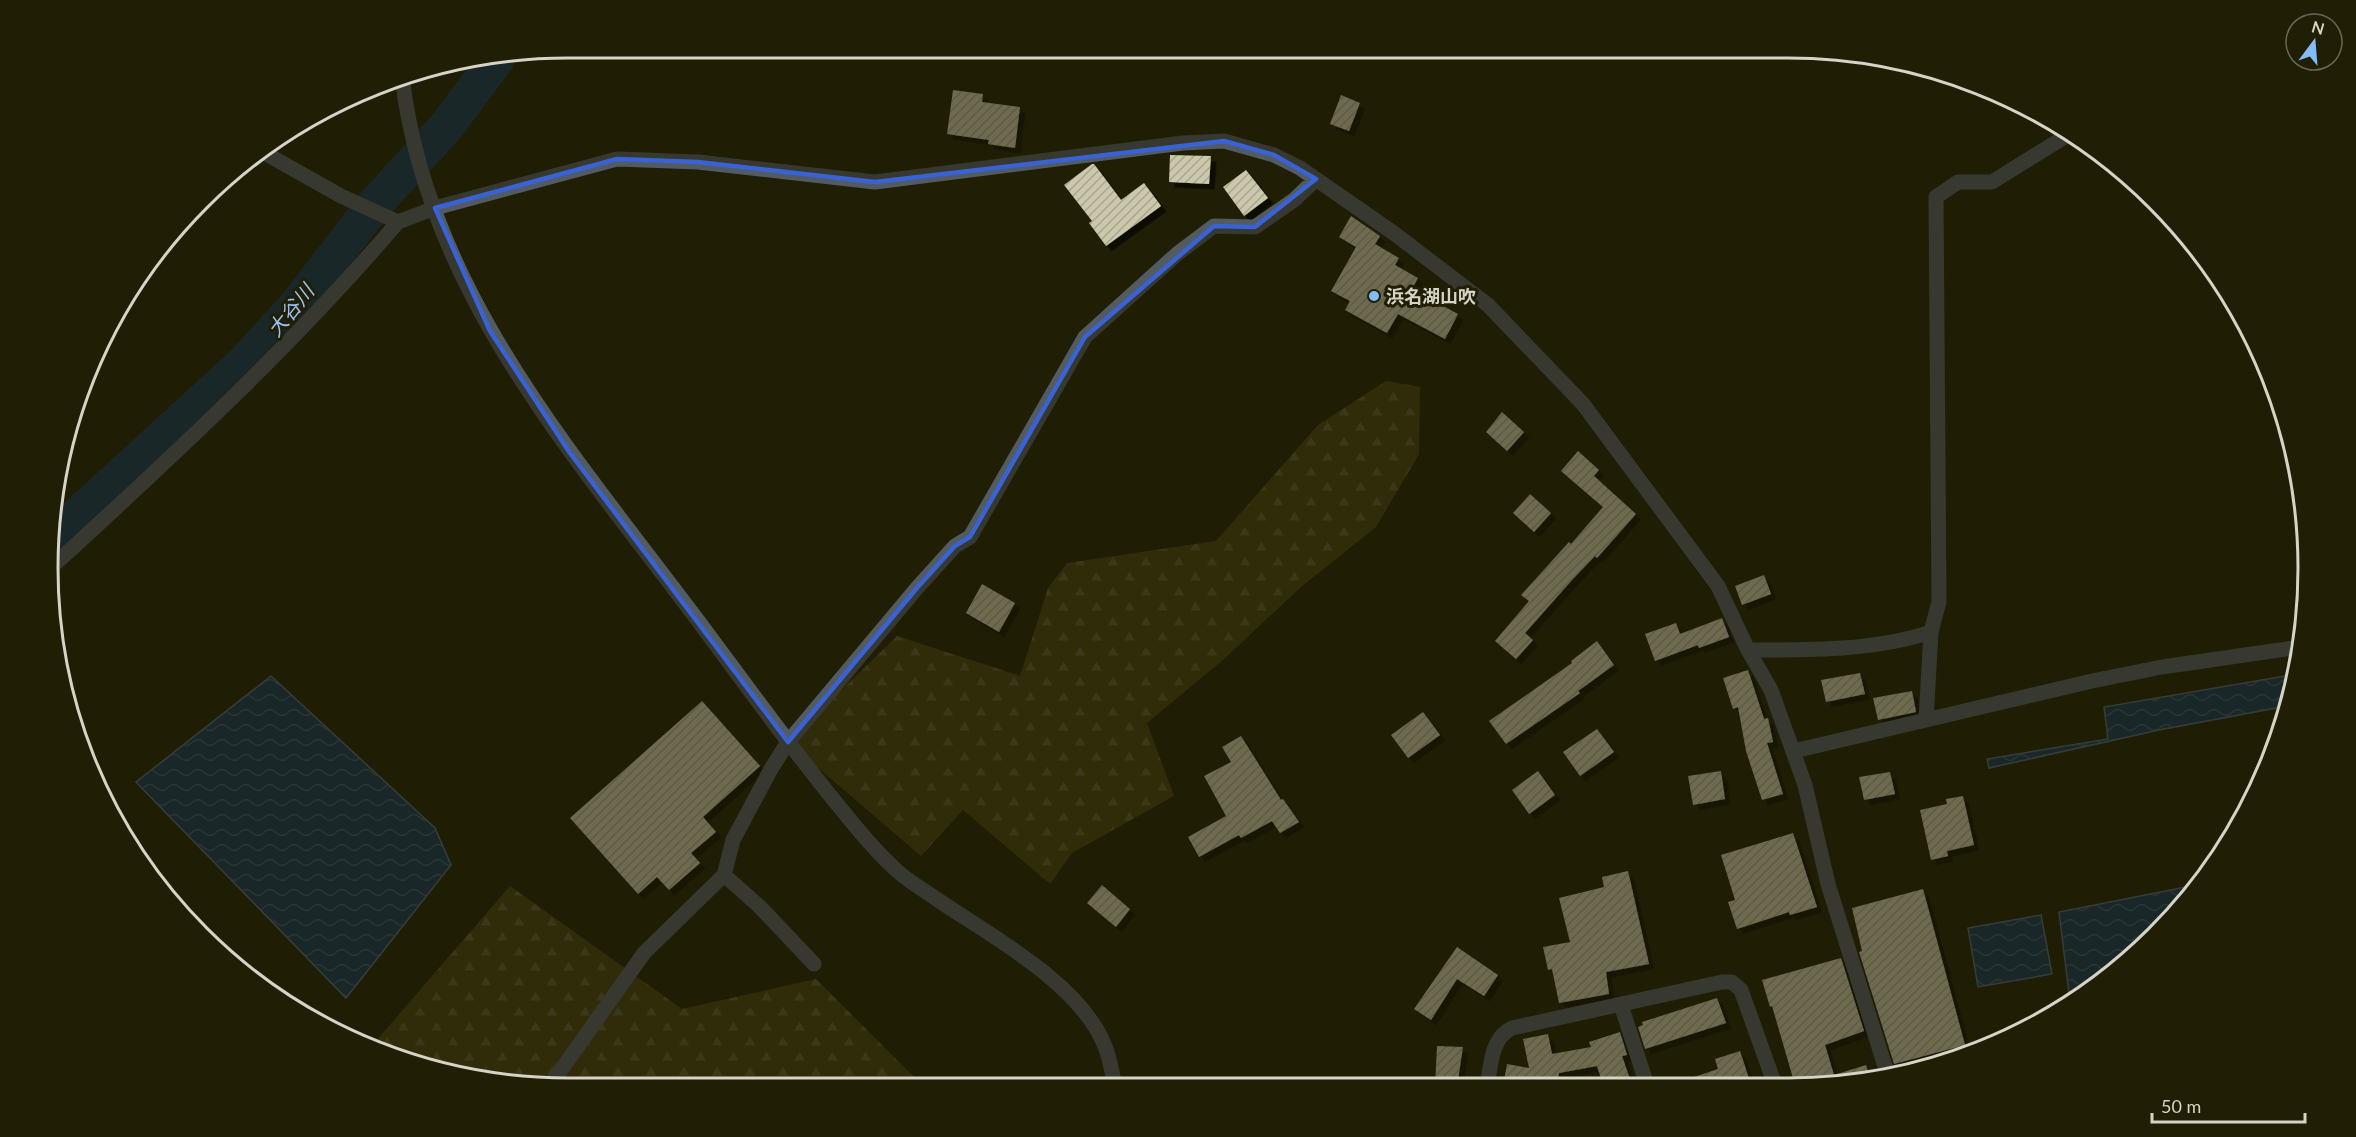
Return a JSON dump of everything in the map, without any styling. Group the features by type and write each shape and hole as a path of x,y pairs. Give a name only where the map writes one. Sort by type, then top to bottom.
{"street":[{"path":"404,86 425,187 458,267 490,331 570,453 788,742 873,847 895,870 1047,975 1086,1013 1104,1044 1113,1078"},
{"path":"1926,720 1931,632 1939,602 1936,198 1958,182 1992,182 2062,139"},
{"path":"58,561 208,421 344,285 398,222 435,208 617,159 698,162 875,182 1183,143 1224,141 1274,155 1300,168 1395,234 1488,305 1583,404 1718,586 1748,650 1771,690 1794,751 1805,785 1828,884 1886,1069"},
{"path":"269,156 341,196 398,222"},
{"path":"556,1078 644,952 724,876 733,840 788,742 917,588 955,546 970,537 1085,337 1177,254 1214,226 1255,227 1294,200 1316,179"},
{"path":"1748,650 1821,649 1911,638 1931,632"},
{"path":"1794,751 2162,667 2291,648"},
{"path":"724,876 759,906 814,964"},
{"path":"1489,1078 1496,1042 1503,1033 1512,1028 1682,990 1732,982 1741,990 1773,1078"},
{"path":"1620,1005 1645,1078"}],"highlighted area":[{"path":"1224,141 1274,155 1316,179 1255,227 1214,226 1085,337 970,537 955,546 917,588 788,742 570,453 490,331 435,208 617,159 698,162 875,182"}],"green space":[{"path":"1386,381 1420,387 1419,454 1376,527 1301,587 1224,659 1147,723 1174,796 1072,853 1050,884 963,810 921,856 788,742 897,636 1020,676 1048,588 1067,563 1216,541 1318,425"},
{"path":"510,886 682,1009 816,979 915,1078 535,1077 469,1069 376,1041"}],"water":[{"path":"271,676 435,828 451,865 346,998 136,782"},
{"path":"2286,676 2278,708 2159,730 1989,768 1987,759 2108,739 2104,707"},
{"path":"2185,887 2171,905 2124,952 2069,994 2059,912"},
{"path":"2041,915 2052,974 1978,987 1968,928"}],"building":[{"path":"953,90 983,94 982,102 1020,107 1015,148 988,144 989,140 947,134"},
{"path":"1341,95 1360,103 1349,131 1330,124"},
{"path":"1170,155 1211,156 1209,184 1169,182"},
{"path":"1092,164 1121,200 1144,183 1161,206 1106,246 1089,223 1092,221 1064,185"},
{"path":"1246,170 1268,198 1244,216 1223,187"},
{"path":"1351,216 1380,236 1375,244 1399,258 1395,265 1418,278 1412,289 1458,314 1445,339 1398,314 1387,333 1345,310 1350,301 1331,291 1356,247 1339,237"},
{"path":"1502,412 1524,432 1507,451 1486,432"},
{"path":"1578,451 1599,470 1594,476 1636,514 1525,633 1533,640 1516,659 1495,641 1529,601 1521,595 1569,542 1571,544 1603,507 1561,471"},
{"path":"1530,494 1551,513 1534,532 1513,513"},
{"path":"1764,575 1771,594 1742,605 1735,586"},
{"path":"982,584 1015,603 999,632 966,613"},
{"path":"1722,618 1729,637 1699,648 1698,645 1655,661 1645,634 1676,623 1680,634"},
{"path":"1597,641 1614,665 1578,691 1580,693 1506,744 1489,721 1572,663 1571,661"},
{"path":"1748,670 1764,719 1768,718 1773,742 1767,743 1783,794 1762,800 1746,751 1738,707 1733,709 1723,678"},
{"path":"1860,673 1865,694 1826,702 1821,680"},
{"path":"1912,691 1916,712 1878,720 1873,698"},
{"path":"702,701 760,766 703,817 716,832 691,853 700,863 669,890 657,877 638,894 570,818"},
{"path":"1423,712 1440,735 1408,758 1391,735"},
{"path":"1597,729 1614,752 1580,776 1563,752"},
{"path":"1241,736 1281,800 1283,799 1299,822 1280,833 1272,821 1241,838 1239,835 1199,857 1188,837 1226,816 1204,776 1231,762 1222,747"},
{"path":"1538,771 1555,795 1529,814 1512,790"},
{"path":"1721,771 1725,799 1693,805 1688,776"},
{"path":"1890,772 1895,794 1864,800 1859,777"},
{"path":"1963,796 1974,845 1947,851 1948,856 1931,860 1920,810 1947,804 1946,799"},
{"path":"1793,833 1817,907 1790,915 1789,912 1737,929 1728,902 1735,900 1721,855"},
{"path":"1628,871 1649,964 1606,972 1609,994 1559,1003 1552,969 1548,970 1543,947 1570,942 1559,898 1604,887 1602,877"},
{"path":"1102,885 1130,909 1116,927 1087,903"},
{"path":"1923,889 1965,1045 1894,1064 1859,952 1862,951 1852,908"},
{"path":"1457,947 1498,975 1484,996 1457,979 1431,1020 1414,1009"},
{"path":"1841,958 1864,1031 1825,1045 1834,1075 1866,1065 1868,1072 1821,1077 1793,1078 1762,980"},
{"path":"1717,998 1726,1023 1645,1049 1638,1027 1643,1025 1642,1022"},
{"path":"1620,1032 1627,1055 1622,1056 1630,1078 1601,1078 1597,1066 1559,1073 1558,1078 1504,1078 1507,1064 1529,1068 1523,1039 1548,1034 1552,1054 1591,1047 1589,1042"},
{"path":"1437,1046 1463,1047 1458,1078 1435,1078"},
{"path":"1740,1051 1749,1078 1691,1078 1718,1069 1715,1059"}],"waterway":[{"name":"大谷川","path":"60,531 245,362 296,306 374,205 446,127 493,64"}],"place":[{"name":"浜名湖山吹","path":"1374,296"}]}
